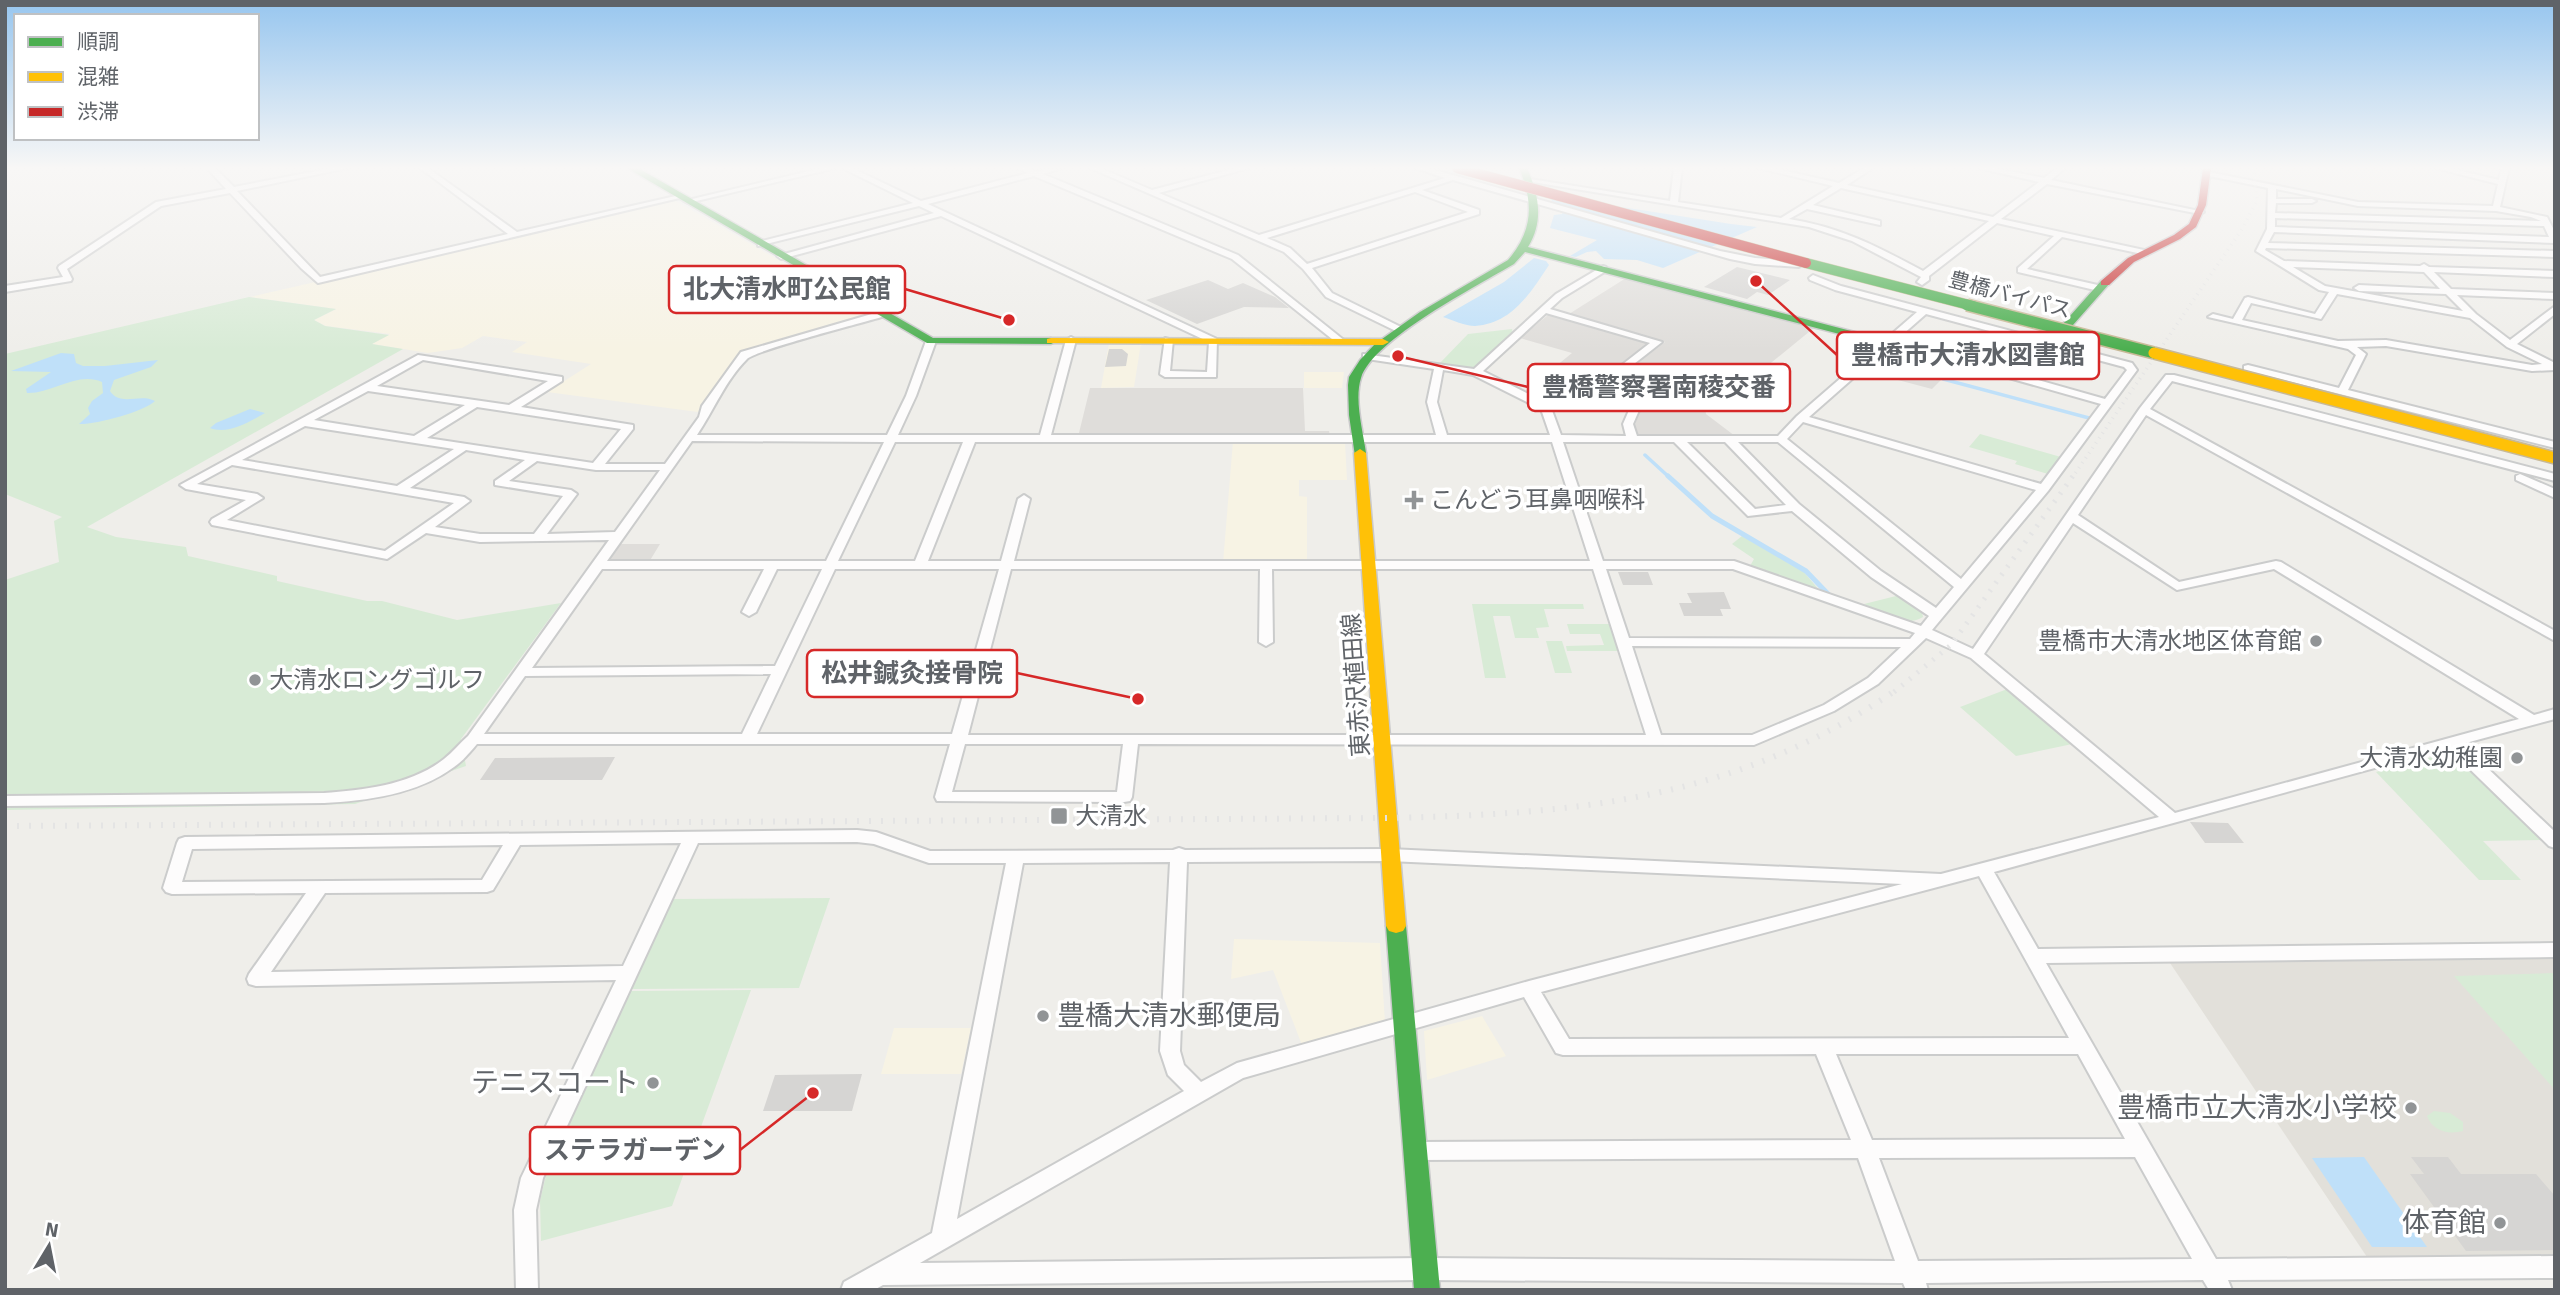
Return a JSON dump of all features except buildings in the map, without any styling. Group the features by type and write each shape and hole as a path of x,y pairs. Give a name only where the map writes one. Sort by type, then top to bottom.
{"main road":[{"path":"734,228 931,341 1383,342"},
{"path":"1534,228 1525,249 2013,376 2025,373 2099,288 2125,264 2188,228"},
{"name":"豊橋バイパス","path":"1671,228 2555,458"},
{"name":"東赤沢植田線","path":"1426,1280 1354,383 1367,356 1383,342 1511,261 1525,249"}],"street":[{"path":"5,289 68,279 62,268 122,228"},
{"path":"267,228 318,280 541,228"},
{"path":"506,228 514,234"},
{"path":"761,244 824,228"},
{"path":"781,256 884,228"},
{"path":"975,228 1214,341 1212,375 1166,374 1168,340"},
{"path":"1167,228 1235,257 1340,341"},
{"path":"1236,228 1292,254 1329,295 1400,330"},
{"path":"1259,238 1291,228"},
{"path":"1306,267 1425,228"},
{"path":"1630,228 1771,266 1827,269 1921,280 2070,323 2555,445"},
{"path":"1817,228 1854,239 1921,280"},
{"path":"1895,302 1894,297 1906,285 1921,280 1983,228"},
{"path":"2036,228 2144,253"},
{"path":"2384,228 2473,316 2510,345 2554,365"},
{"path":"2473,316 2322,288 2260,251 2270,229 2555,239"},
{"path":"2061,234 2021,270 2099,288"},
{"path":"2263,245 2555,254"},
{"path":"2281,264 2555,274"},
{"path":"1476,372 1559,296 1603,269"},
{"path":"472,739 748,737 1754,740 1765,737 1829,708 1873,681 1925,632 2043,488 2132,370 2128,365 1838,288 1813,278"},
{"path":"2322,288 2555,296"},
{"path":"2236,322 2248,299 2318,317 2334,291"},
{"path":"2510,345 2555,309"},
{"path":"1544,310 1657,342 1619,371 1629,381 1639,399 1628,425 1633,439"},
{"path":"1781,439 1801,418 1924,311"},
{"path":"5,801 324,798 363,795 435,772 453,761 522,672 745,354 882,314"},
{"path":"2213,317 2351,346 2361,354 2342,392"},
{"path":"1044,439 1072,340"},
{"path":"748,737 921,372 931,341"},
{"path":"2339,344 2386,343 2532,368 2554,365"},
{"path":"1367,356 1476,372 1546,407 1655,739"},
{"path":"230,461 464,501 387,555 216,522 257,498 186,485 230,461 303,422 422,357 558,379 511,408"},
{"path":"2222,391 2232,365"},
{"path":"1439,367 1433,410 1443,439"},
{"path":"2013,376 2108,403"},
{"path":"1976,654 2144,410 2170,377 2555,478"},
{"path":"366,387 629,427 596,467"},
{"path":"417,439 476,403"},
{"path":"2144,410 2555,637"},
{"path":"1801,418 2043,488"},
{"path":"303,422 596,467 667,467"},
{"path":"688,438 1781,439 1963,587"},
{"path":"920,564 970,439"},
{"path":"1677,439 1752,513 1796,507"},
{"path":"1728,439 1796,507 1876,574 1938,616"},
{"path":"399,490 465,446"},
{"path":"536,457 499,483 572,494 538,538"},
{"path":"2520,478 2555,494"},
{"path":"1024,499 943,797 1124,797 1131,738"},
{"path":"2071,516 2177,586 2276,565 2532,720"},
{"path":"424,529 480,538 617,536"},
{"path":"749,612 773,564"},
{"path":"597,565 1734,565 1925,632 1976,654 2172,819"},
{"path":"1266,566 1266,642"},
{"path":"1623,642 1914,643"},
{"path":"522,672 780,670"},
{"path":"864,1284 1237,1071 1529,988 2172,819 2555,714"},
{"path":"2452,743 2555,842"},
{"path":"516,838 487,886 172,888 185,843 516,838 693,836 858,836 876,838 929,857 1390,855 1938,879"},
{"path":"527,1290 525,1210 532,1178 693,836"},
{"path":"1179,854 1170,1051 1175,1069 1199,1093"},
{"path":"942,1239 1016,856"},
{"path":"1983,868 2221,1290"},
{"path":"320,887 256,979 628,973"},
{"path":"2033,956 2555,950"},
{"path":"1529,988 1563,1047 2084,1046"},
{"path":"1823,1047 1866,1151 1913,1281"},
{"path":"1416,1151 2141,1148"},
{"path":"864,1284 1426,1280 1913,1281 2209,1269 2555,1267"}],"shaded area":[{"path":"550,228 724,228 871,313 742,351 698,412 547,392 591,364 512,352 527,342 483,336 462,348 428,353 372,344 390,334 326,326 314,320 336,309 250,297"},
{"path":"1626,278 1815,327 1728,398 1703,391 1706,414 1735,436 1638,436 1634,427 1644,400 1634,381 1625,372 1665,342 1569,314"},
{"path":"1548,315 1650,343 1612,372 1619,378 1631,402 1629,408 1548,407 1522,394 1572,353 1520,338"},
{"path":"1109,343 1141,343 1134,387 1101,388"},
{"path":"1886,347 1956,365 1932,389 1860,370"},
{"path":"1304,372 1344,372 1342,388 1304,388"},
{"path":"1090,388 1303,388 1305,431 1329,431 1330,437 1078,437"},
{"path":"1233,441 1345,442 1347,480 1299,480 1299,496 1307,497 1307,563 1223,563"},
{"path":"617,544 660,544 649,562 605,562"},
{"path":"1234,939 1380,943 1385,1023 1302,1045 1273,970 1231,979"},
{"name":"豊橋市立大清水小学校","path":"2555,955 2555,1256 2367,1257 2168,960"},
{"path":"1482,1016 1506,1056 1427,1080 1424,1031"},
{"path":"894,1028 971,1028 961,1074 881,1074"}],"green space":[{"name":"大清水ロングゴルフ","path":"249,297 336,309 314,320 325,326 389,335 372,344 403,349 87,527 116,537 186,547 188,556 277,576 277,581 367,601 382,601 457,620 561,603 461,739 466,766 355,804 5,810 5,580 59,562 54,521 62,517 5,494 5,354"},
{"path":"1512,329 1513,335 1473,369 1439,364 1468,334"},
{"path":"1980,434 2061,457 2048,474 2015,464 2017,461 1969,447"},
{"path":"1742,536 1803,571 1820,591 1750,566 1754,559 1732,544"},
{"path":"1900,595 1922,612 1923,617 1900,620 1864,604"},
{"path":"1472,604 1583,604 1584,609 1544,609 1549,627 1536,628 1539,638 1515,638 1510,616 1493,616 1506,678 1485,678"},
{"path":"1567,624 1611,624 1620,651 1567,651 1566,646 1604,645 1600,634 1570,634"},
{"path":"1546,641 1562,641 1572,673 1555,673"},
{"path":"2010,688 2077,743 2016,756 1960,707"},
{"path":"2455,751 2547,840 2483,841 2521,880 2479,880 2376,772"},
{"path":"830,898 799,988 631,989 672,899"},
{"path":"2555,973 2555,1090 2454,976"},
{"name":"テニスコート","path":"751,990 672,1206 541,1241 540,1201 546,1175 631,991"},
{"path":"2434,1111 2450,1113 2463,1122 2463,1131 2447,1132 2437,1128 2427,1116"}],"water":[{"path":"1552,228 1754,228 1663,268 1637,260 1604,259 1596,251 1576,257 1570,256 1597,240"},
{"path":"1534,258 1546,261 1549,265 1527,296 1510,313 1488,324 1475,326 1443,317 1504,282"},
{"path":"61,353 74,354 76,363 83,366 158,360 151,367 114,380 110,391 119,398 155,401 118,417 79,424 90,414 88,408 92,401 103,393 102,382 83,379 27,393 26,389 51,372 11,371"},
{"path":"250,409 265,413 231,429 210,428 216,423"},
{"path":"2364,1157 2427,1247 2372,1247 2312,1158"}],"waterway":[{"path":"1953,364 1957,365 1943,379 2089,418"},
{"path":"1645,455 1670,478"},
{"path":"1668,476 1712,516 1806,571 1830,596"}],"railway":[{"path":"2072,478 2242,228"},
{"path":"1894,692 1951,645 2073,476"},
{"path":"5,826 1388,818 1525,812 1590,805 1653,794 1715,778 1776,756 1836,727 1896,690"}],"traffic: fast":[{"path":"736,228 931,341 1051,341"},
{"path":"1360,453 1354,385 1355,377 1364,362 1400,330 1511,262 1532,228"},
{"path":"1525,249 2005,374 2025,373 2105,283"},
{"path":"1806,263 2154,353"},
{"path":"1396,926 1427,1290"}],"traffic: slow":[{"path":"1051,341 1383,342"},
{"path":"2154,353 2555,458"},
{"path":"1360,453 1396,926"}],"traffic: jam":[{"path":"1679,228 1806,263"},
{"path":"2105,283 2131,260 2188,228"}],"place":[{"name":"豊橋市大清水図書館","path":"1756,281"},
{"name":"北大清水町公民館","path":"1009,320"},
{"name":"豊橋警察署南稜交番","path":"1398,356"},
{"name":"こんどう耳鼻咽喉科","path":"1414,500"},
{"name":"豊橋市大清水地区体育館","path":"2316,641"},
{"name":"大清水ロングゴルフ","path":"255,680"},
{"name":"松井鍼灸接骨院","path":"1138,699"},
{"name":"大清水幼稚園","path":"2517,758"},
{"name":"大清水","path":"1059,816"},
{"name":"豊橋大清水郵便局","path":"1043,1016"},
{"name":"テニスコート","path":"653,1083"},
{"name":"ステラガーデン","path":"813,1093"},
{"name":"豊橋市立大清水小学校","path":"2411,1108"},
{"name":"体育館","path":"2500,1223"}]}
